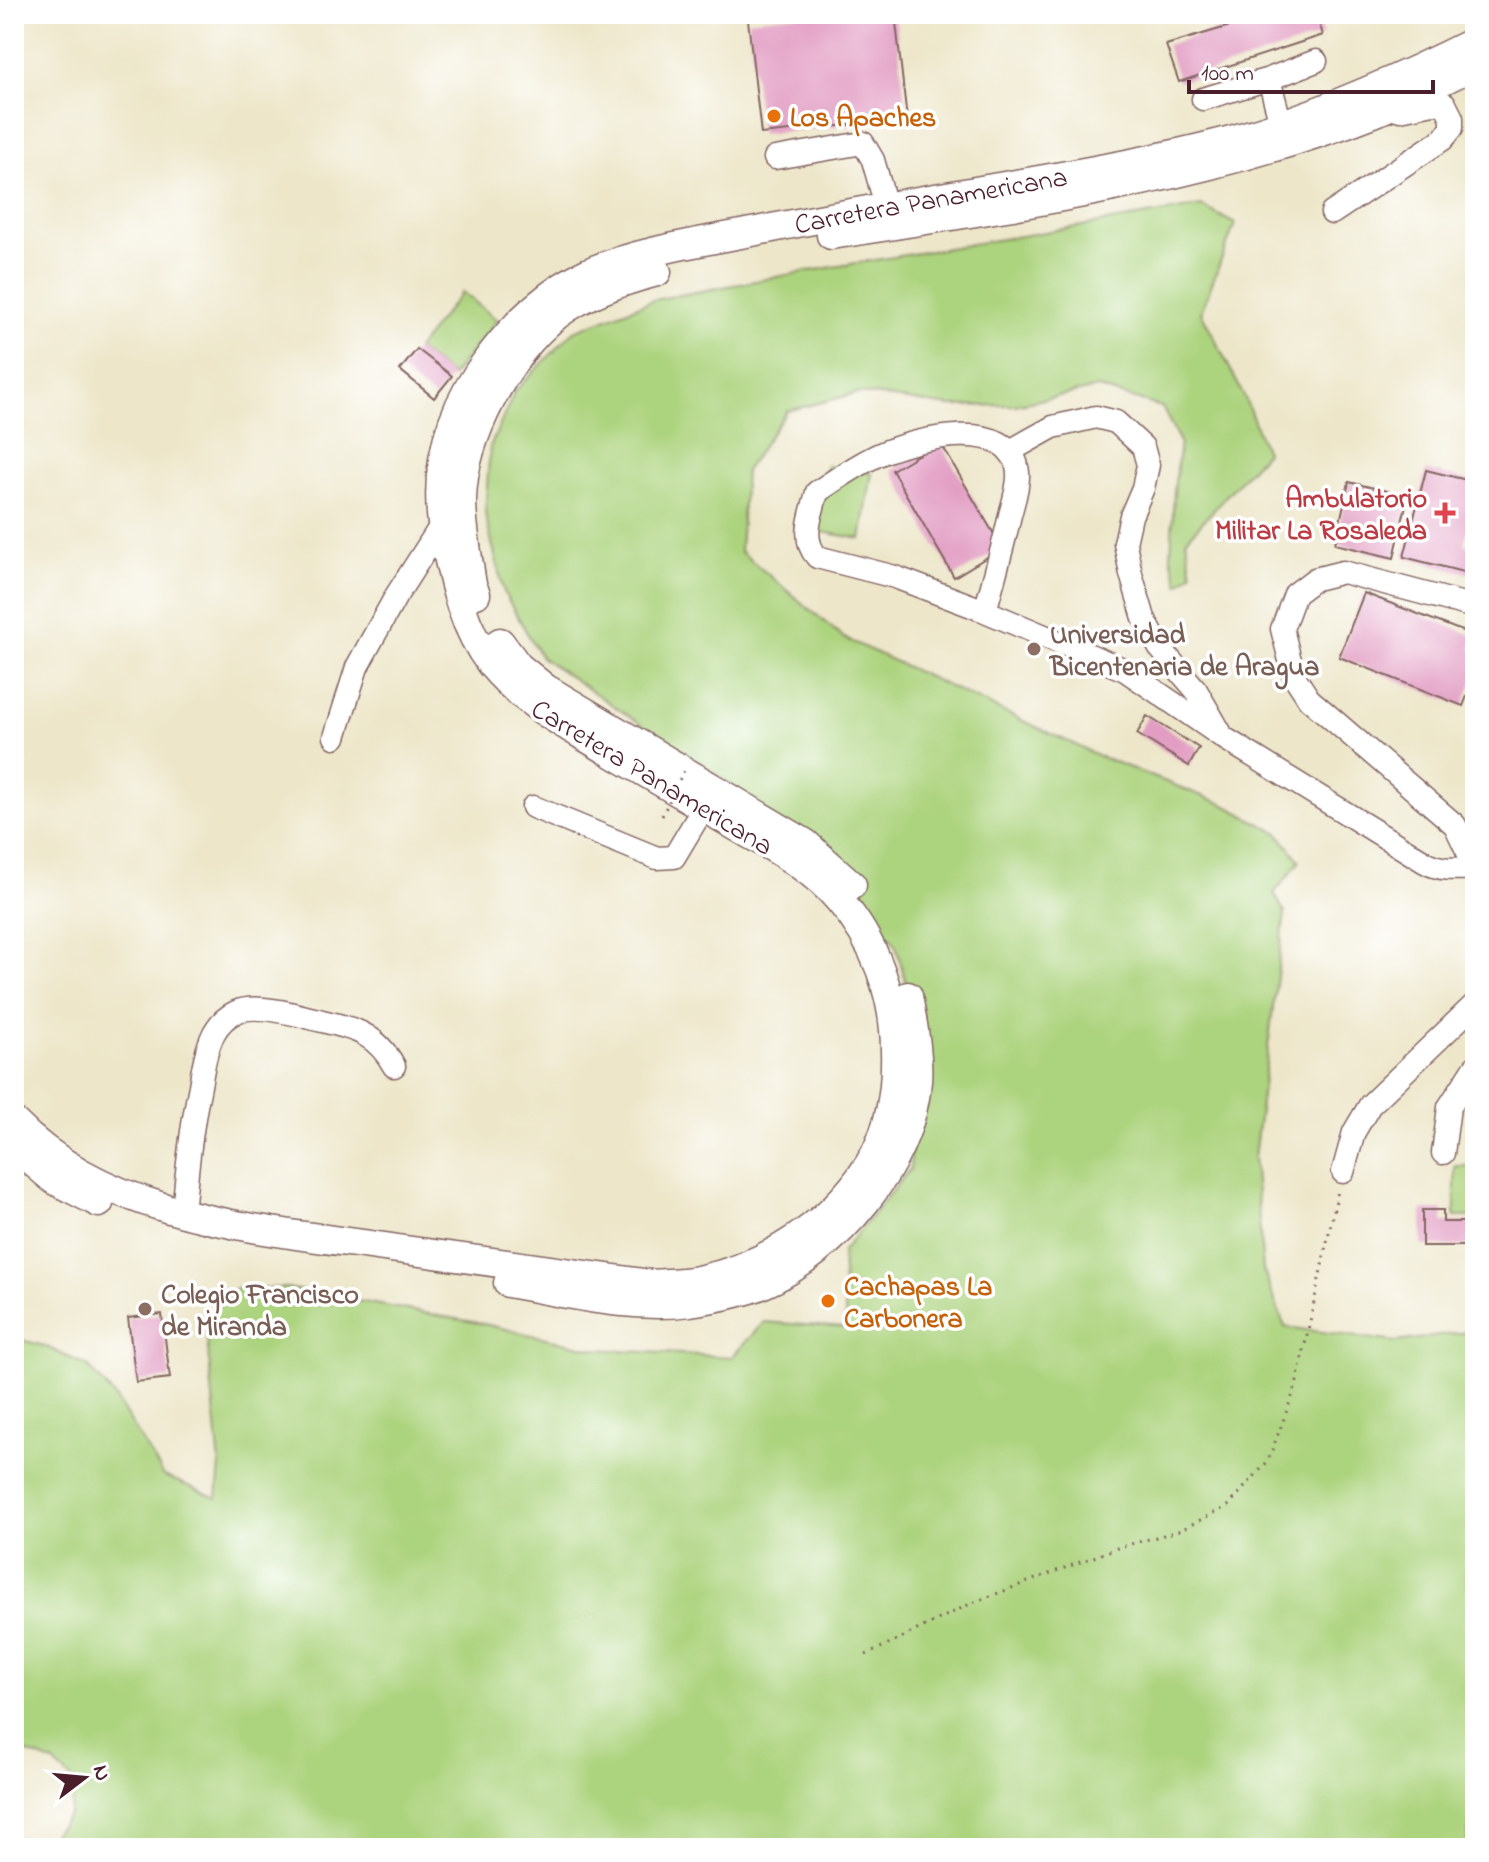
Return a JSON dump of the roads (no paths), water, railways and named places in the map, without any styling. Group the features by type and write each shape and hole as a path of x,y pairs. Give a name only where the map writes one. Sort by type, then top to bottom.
{"main road":[{"name":"Carretera Panamericana","path":"14,1122 28,1137 97,1183 183,1213 282,1232 651,1284 699,1280 754,1261 783,1247 814,1224 850,1190 877,1151 892,1106 895,1026 885,982 869,940 837,896 790,858 528,703 503,677 476,640 454,588 439,494 440,465 467,389 517,325 569,282 593,270 649,254 886,206 1114,167 1223,142 1281,124 1475,41"},
{"name":"Carretera Panamericana","path":"14,1147 26,1166 90,1200 188,1232 640,1305 690,1302 759,1286 795,1267 845,1225 881,1183 911,1119 918,1080 915,1034 905,981 887,937 855,889 805,843 545,688 518,666 505,650 493,632 472,585 462,499 466,474 487,404 507,372 557,316 602,289 631,278 760,247 1014,207 1170,175 1286,142 1375,112 1475,65"}],"street":[{"path":"1203,99 1316,61"},
{"path":"1269,79 1281,124"},
{"path":"1332,213 1443,139 1452,128 1449,108 1445,104 1375,112"},
{"path":"775,158 863,143 873,160 886,206"},
{"path":"1010,451 1053,427 1096,417 1116,422 1143,447 1148,465 1125,543 1131,574 1144,618 1159,647 1196,690 1224,738"},
{"path":"985,611 1018,472 1010,451 991,438 967,434 904,445 880,454 817,492 806,536 817,557 895,577 1125,670 1224,738 1433,867 1454,869 1475,868 1455,825 1309,699 1294,676 1282,629 1295,594 1315,579 1343,572 1475,607"},
{"path":"335,737 357,667 396,596 442,524"},
{"path":"533,807 657,858 667,859 674,857 704,807"},
{"path":"1343,1172 1354,1132 1370,1105 1475,1004"},
{"path":"183,1213 190,1133 205,1060 214,1032 224,1019 239,1010 284,1011 317,1019 369,1035 384,1048 394,1066"},
{"path":"1443,1153 1449,1107 1475,1067"}],"place":[{"name":"Los Apaches","path":"774,116"},
{"name":"Ambulatorio Militar La Rosaleda","path":"1445,513"},
{"name":"Universidad Bicentenaria de Aragua","path":"1034,649"},
{"name":"Cachapas La Carbonera","path":"828,1301"},
{"name":"Colegio Francisco de Miranda","path":"145,1309"}]}
